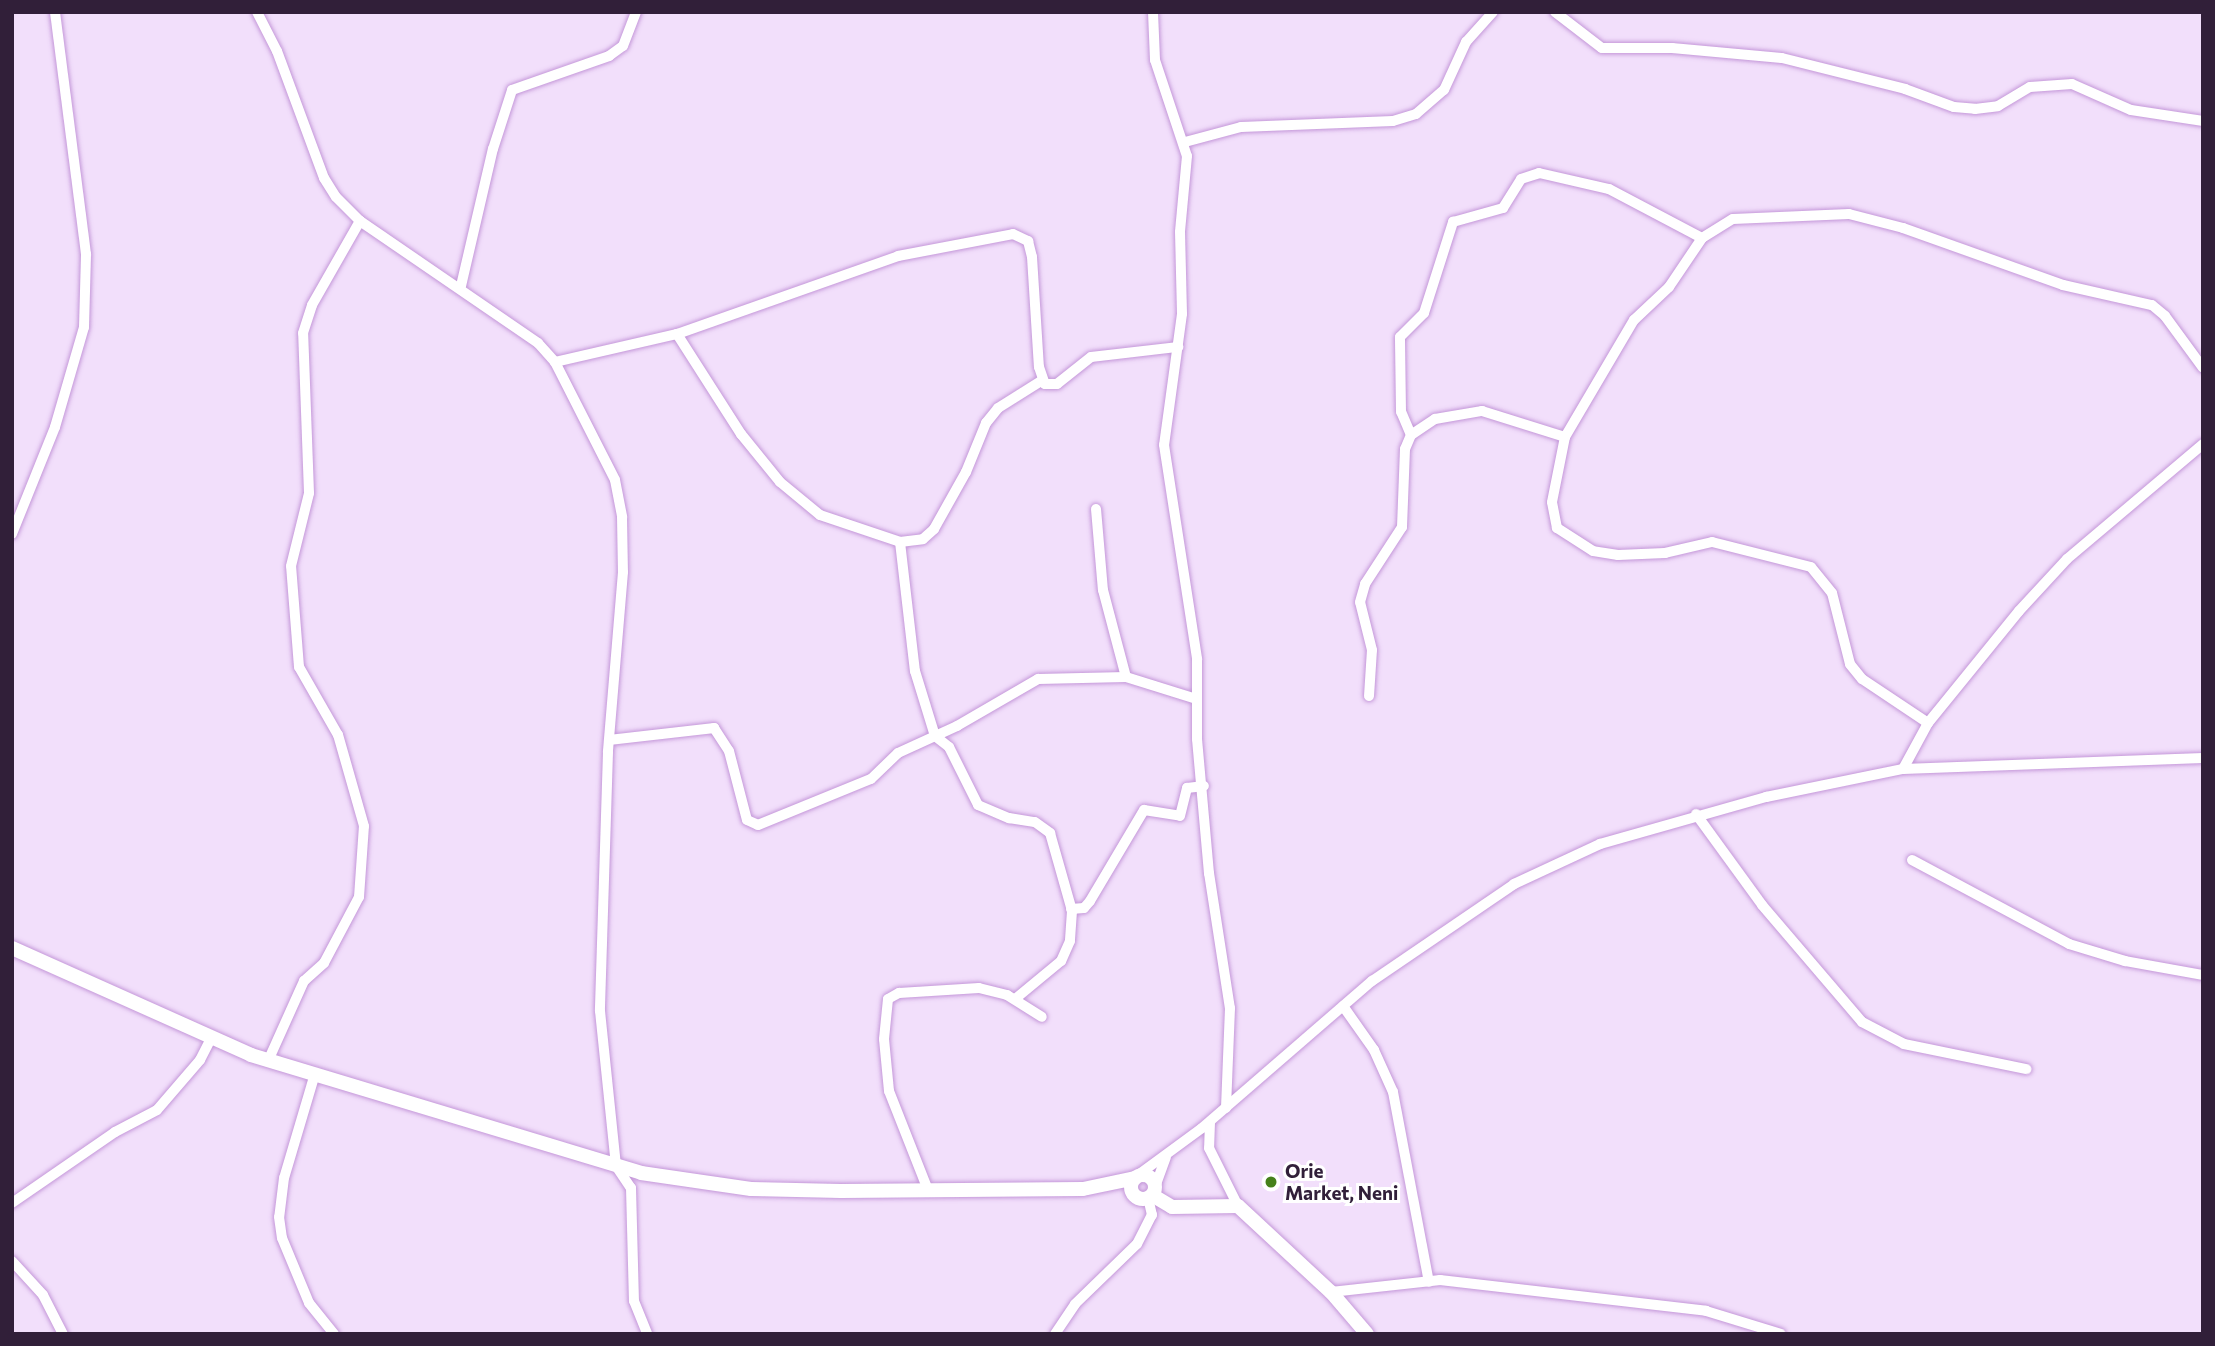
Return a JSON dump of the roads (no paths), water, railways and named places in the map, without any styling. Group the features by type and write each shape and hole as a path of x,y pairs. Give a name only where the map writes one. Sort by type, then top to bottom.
{"main road":[{"path":"12,948 268,1061 616,1166 751,1189 1083,1189 1147,1194"},
{"path":"1083,1189 1137,1177 1152,1178 1147,1194"},
{"path":"1137,1177 1131,1185 1172,1207 1238,1206 1331,1292 1367,1334"}],"street":[{"path":"12,534 55,427 84,327 86,254 55,12"},
{"path":"257,12 277,51 324,178 360,221 461,286 538,343 555,362 615,480 622,517 619,634 609,740 600,1011 616,1166 631,1188 634,1301 647,1334"},
{"path":"461,286 493,149 512,90 610,56 623,46 636,12"},
{"path":"1153,12 1155,60 1185,142 1178,346 1164,445 1198,659 1195,699 1205,786 1209,873 1230,1008 1226,1108"},
{"path":"1185,142 1241,127 1393,121 1416,114 1444,90 1466,42 1493,12"},
{"path":"1555,12 1602,48 1672,48 1782,58 1975,109 1998,106 2030,87 2072,84 2131,110 2203,121"},
{"path":"1411,435 1401,412 1399,337 1424,313 1454,222 1503,208 1521,179 1539,173 1609,189 1702,238"},
{"path":"1928,723 1863,679 1850,664 1832,593 1811,567 1712,542 1665,553 1618,555 1593,551 1564,536 1557,528 1552,502 1566,438 1625,332 1669,287 1702,238 1747,215 1865,217 2063,285 2151,306 2165,316 2203,368"},
{"path":"268,1061 304,981 324,964 359,897 358,860 364,826 338,735 299,667 291,566 309,493 303,333 312,305 360,221"},
{"path":"555,362 677,334 898,256 1013,234 1028,241 1032,257 1041,381"},
{"path":"677,334 741,434 780,482 820,515 900,542 922,540 934,529 986,423 998,408 1041,381 1057,384 1091,357 1178,346"},
{"path":"1369,696 1372,650 1360,602 1365,584 1402,527 1405,449 1411,435 1435,419 1482,411 1566,438"},
{"path":"1903,769 1928,723 2018,611 2067,559 2203,444"},
{"path":"1096,509 1103,590 1126,677"},
{"path":"900,542 915,671 935,736 949,747 978,805 985,811 1035,822 1050,833 1071,909 1070,942 1061,961 1016,999"},
{"path":"609,740 714,727 729,751 747,820 758,825 871,779 898,753 935,736 1025,683 1126,677 1195,699"},
{"path":"1137,1177 1210,1122 1343,1006 1475,910 1553,863 1696,814 1903,769 2203,758"},
{"path":"1071,909 1084,908 1090,901 1144,810 1180,816 1187,788 1205,786"},
{"path":"1696,814 1762,905 1862,1022 1904,1044 2026,1069"},
{"path":"1912,860 2069,944 2125,961 2203,975"},
{"path":"928,1190 889,1091 884,1039 888,999 900,993 979,988 1016,999 1042,1017"},
{"path":"1343,1006 1374,1050 1393,1093 1429,1282"},
{"path":"12,1203 116,1132 157,1110 200,1060 211,1038"},
{"path":"314,1077 284,1178 279,1217 282,1238 309,1303 334,1334"},
{"path":"1210,1122 1209,1148 1238,1206"},
{"path":"1055,1334 1075,1304 1137,1244 1152,1215 1147,1194 1166,1157"},
{"path":"12,1261 43,1295 63,1334"},
{"path":"1331,1292 1429,1282 1706,1311 1762,1331 1780,1334"}],"place":[{"name":"Orie Market, Neni","path":"1271,1182"}]}
